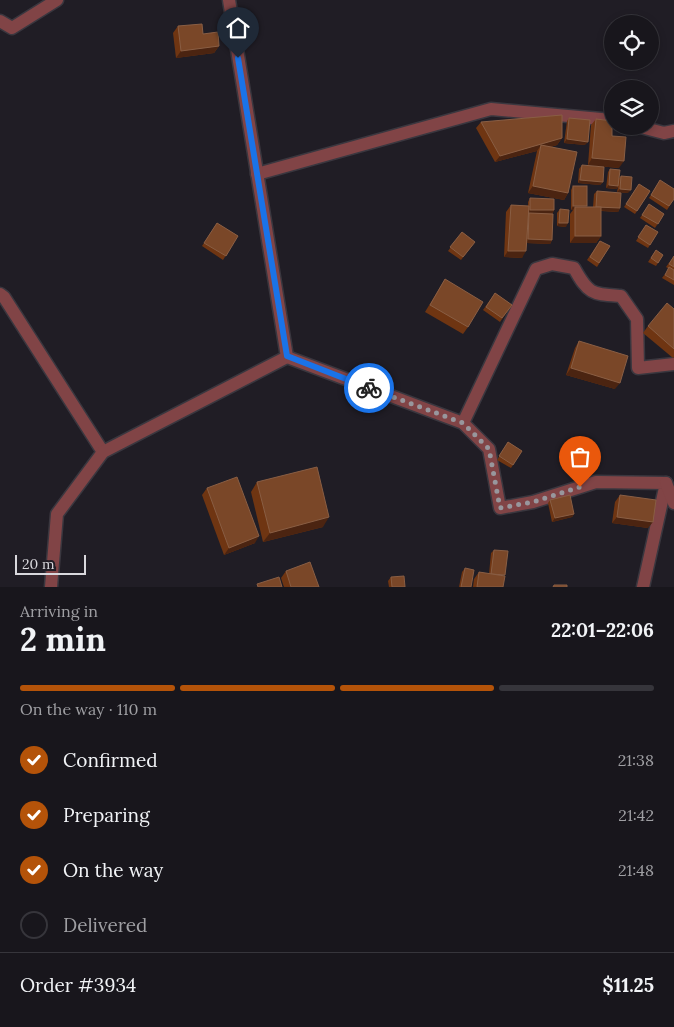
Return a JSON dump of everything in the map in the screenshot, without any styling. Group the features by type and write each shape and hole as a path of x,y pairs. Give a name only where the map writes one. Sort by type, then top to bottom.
{"street":[{"path":"0,22 12,28 57,0"},
{"path":"228,0 287,356"},
{"path":"257,174 491,109 604,119"},
{"path":"659,132 664,133 674,131"},
{"path":"463,423 536,269 552,264 574,268 583,284 596,294 621,296 637,319 638,368 674,364"},
{"path":"0,294 4,297 103,452"},
{"path":"50,587 57,514 103,452 287,356 463,423 489,449 500,508 533,502 596,482 666,483"},
{"path":"666,483 674,503"},
{"path":"643,587 666,483"}],"building":[{"path":"202,24 203,34 218,32 219,46 181,51 178,26"},
{"path":"562,115 562,138 500,156 481,122"},
{"path":"569,118 590,120 588,142 567,139"},
{"path":"596,119 604,120 604,135 626,137 624,161 592,158"},
{"path":"541,145 577,152 568,193 533,186"},
{"path":"582,165 604,167 603,182 580,180"},
{"path":"610,169 620,170 618,186 609,185"},
{"path":"621,176 632,177 631,190 620,189"},
{"path":"660,180 674,189 674,199 669,206 651,195"},
{"path":"639,184 650,191 637,211 626,204"},
{"path":"573,186 587,186 587,206 573,206"},
{"path":"597,191 621,193 620,208 596,207"},
{"path":"530,198 554,199 554,210 530,210"},
{"path":"649,204 664,214 658,224 642,215"},
{"path":"511,205 529,206 526,251 508,251"},
{"path":"575,207 601,207 601,236 575,236"},
{"path":"560,209 569,210 568,223 559,223"},
{"path":"529,213 553,214 552,240 528,239"},
{"path":"217,223 238,236 226,256 204,243"},
{"path":"646,225 658,232 650,245 638,237"},
{"path":"462,232 475,242 463,257 450,247"},
{"path":"600,241 610,246 599,263 590,257"},
{"path":"656,250 663,255 658,263 651,258"},
{"path":"674,256 674,267 669,264"},
{"path":"669,267 674,270 674,280 665,275"},
{"path":"445,279 483,302 468,327 430,305"},
{"path":"495,293 512,305 502,318 486,307"},
{"path":"667,303 674,309 674,349 648,326"},
{"path":"579,341 628,356 620,383 571,368"},
{"path":"508,442 522,451 513,465 499,456"},
{"path":"317,467 329,517 270,533 257,482"},
{"path":"237,477 259,536 229,548 207,488"},
{"path":"570,495 574,514 555,518 550,500"},
{"path":"620,495 656,500 653,522 617,517"},
{"path":"494,550 508,551 505,575 491,574"},
{"path":"310,562 319,587 291,587 286,571"},
{"path":"465,568 474,570 471,587 461,587"},
{"path":"479,572 505,576 503,587 477,587"},
{"path":"404,576 405,587 392,587 391,577"},
{"path":"279,577 282,587 258,587 257,584"},
{"path":"554,585 567,585 567,587 553,587"}],"way so far":[{"path":"369,388 463,423 489,449 500,508 533,502 580,487"}],"route":[{"path":"238,58 287,356 369,388"}]}
